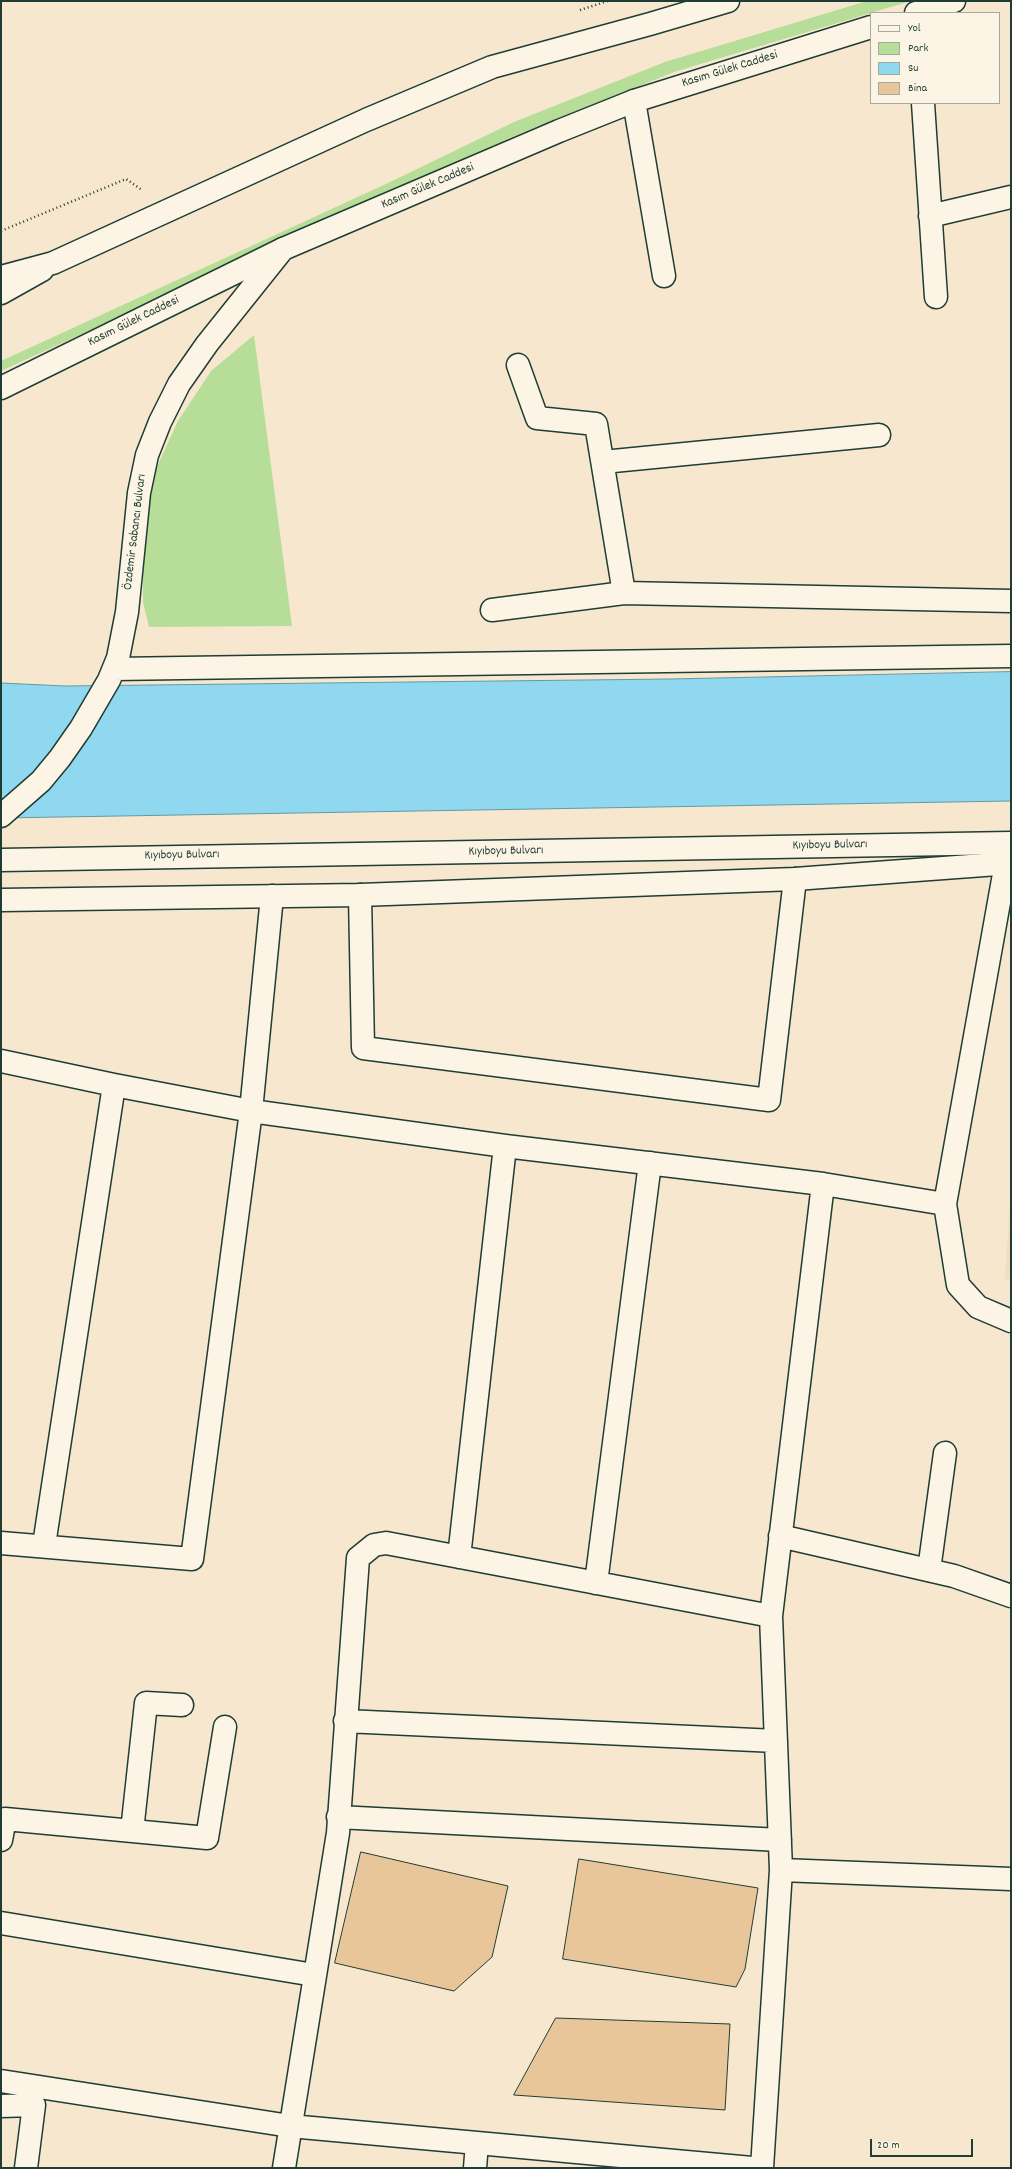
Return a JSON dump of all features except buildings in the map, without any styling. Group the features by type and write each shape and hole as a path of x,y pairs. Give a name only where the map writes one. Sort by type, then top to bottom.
{"street":[{"path":"1,293 53,264 366,120 492,67 728,1"},
{"path":"920,12 954,1"},
{"name":"Kasım Gülek Caddesi","path":"1,388 283,249 559,131 634,101 870,27"},
{"path":"634,101 664,276"},
{"path":"923,104 936,297"},
{"path":"930,216 1011,197"},
{"name":"Özdemir Sabancı Bulvarı","path":"1,816 41,781 60,758 82,728 111,675 127,612 139,493 147,455 160,422 179,384 207,344 283,249"},
{"path":"1,277 53,264"},
{"path":"518,365 537,418 596,424 624,593"},
{"path":"603,462 879,435"},
{"path":"492,610 624,593 1011,601"},
{"path":"111,675 1011,656"},
{"path":"1,900 360,895 795,879 1010,856 945,1204 958,1285 978,1307 1011,1321"},
{"name":"Kıyıboyu Bulvarı","path":"1,860 1010,856"},
{"path":"360,895 363,1048 769,1100 795,879"},
{"path":"1,1543 44,1545 192,1559 251,1111 272,896"},
{"path":"1,1061 114,1085 251,1111 505,1146 823,1184 945,1204"},
{"path":"44,1545 114,1085"},
{"path":"459,1557 505,1146"},
{"path":"596,1582 650,1163"},
{"path":"762,2168 781,1870 772,1616 780,1536 823,1184"},
{"path":"929,1570 945,1453"},
{"path":"780,1536 954,1576 1011,1596"},
{"path":"284,2168 338,1833 358,1558 374,1545 386,1543 772,1616"},
{"path":"132,1831 146,1703 182,1705"},
{"path":"345,1721 776,1741"},
{"path":"1,1840 4,1818 207,1838 225,1727"},
{"path":"338,1817 780,1840"},
{"path":"781,1870 1011,1879"},
{"path":"1,1923 314,1975"},
{"path":"1,2081 290,2126 752,2168"},
{"path":"1,2106 34,2105 26,2168"},
{"path":"475,2168 476,2143"}],"shaded area":[{"path":"1011,1188 1011,1280 1005,1279"}],"green space":[{"path":"867,1 911,1 870,12 870,13 677,71 521,133 1,371 1,361 386,184 514,122 665,62"},
{"path":"254,335 292,626 149,627 143,602 143,546 151,480 178,421 211,371"}],"water":[{"path":"1011,672 1011,801 1,818 1,683 65,686 671,679"}]}
